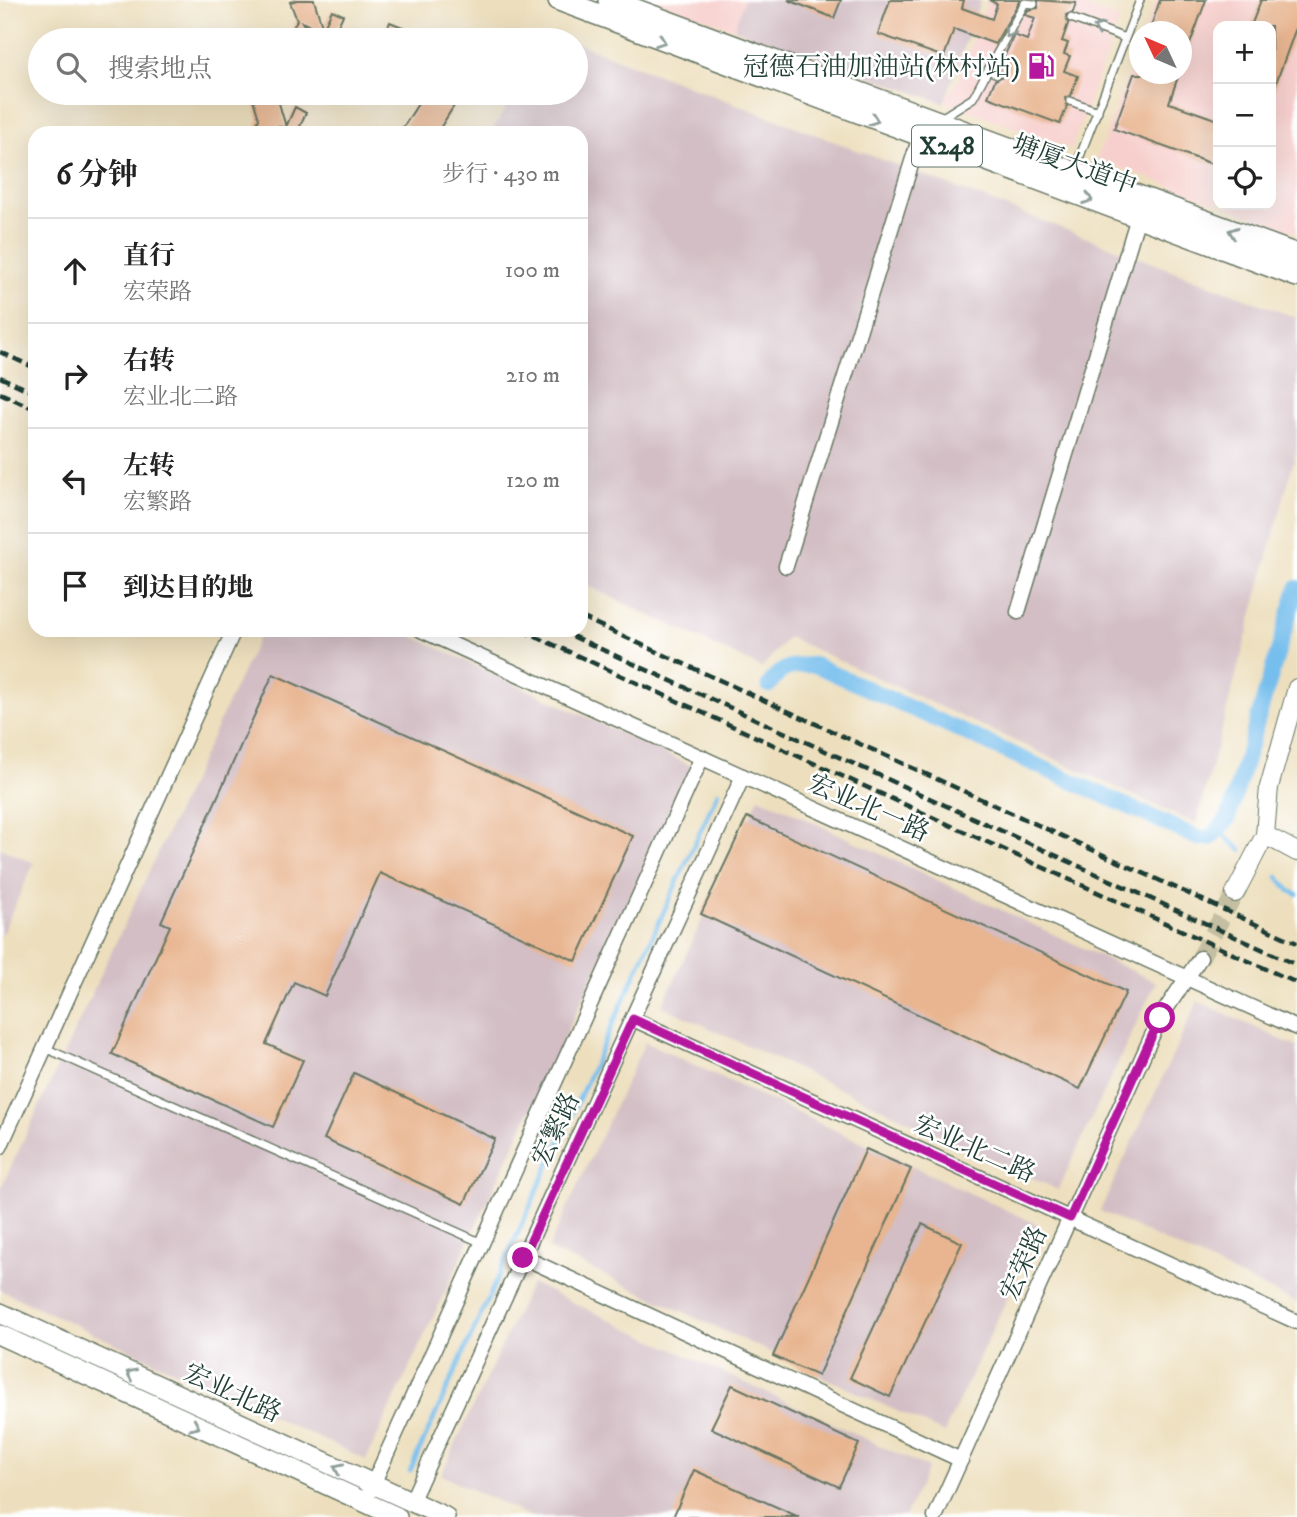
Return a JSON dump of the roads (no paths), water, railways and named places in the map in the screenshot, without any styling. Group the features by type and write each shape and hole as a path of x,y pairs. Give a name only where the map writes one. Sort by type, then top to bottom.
{"main road":[{"name":"X248","path":"559,0 606,3"},
{"name":"塘厦大道中","path":"606,3 928,129 1138,217 1297,276"},
{"name":"塘厦大道中","path":"928,129 1074,173 1297,256"},
{"name":"宏业北路","path":"0,1313 374,1485 403,1512"},
{"name":"宏业北路","path":"0,1335 364,1502 403,1512 444,1517"}],"street":[{"path":"786,566 928,129"},
{"path":"1018,612 1138,217"},
{"path":"0,1147 231,637"},
{"name":"宏业北一路","path":"436,637 1297,1028"},
{"path":"1236,893 1265,835 1269,787 1297,688"},
{"path":"364,1502 702,757"},
{"name":"宏繁路","path":"403,1512 523,1258 743,776"},
{"path":"1265,835 1297,852"},
{"name":"宏荣路","path":"935,1517 1160,1018 1200,958"},
{"name":"宏业北二路","path":"633,1019 1297,1322"},
{"path":"523,1258 961,1460"}],"lane":[{"path":"1074,173 1140,0"},
{"path":"928,129 973,98 1011,33 1022,6 1034,4"},
{"path":"1071,18 1125,38"},
{"path":"988,70 997,74"},
{"path":"1070,101 1098,111"},
{"path":"45,1048 483,1243"}],"waterway":[{"path":"769,685 783,670 800,665 815,665 1198,838 1210,838 1228,819 1297,588"},
{"path":"410,1471 718,792"},
{"path":"1219,831 1241,850"},
{"path":"1278,877 1290,891 1297,894"}],"tunnel":[{"path":"1200,958 1235,893"}],"railway":[{"path":"0,352 28,365"},
{"path":"0,377 28,390"},
{"path":"0,393 28,406"},
{"path":"588,620 1297,943"},
{"path":"536,637 1297,983"},
{"path":"574,637 1297,965"}],"place":[{"name":"冠德石油加油站(林村站)","path":"1041,66"}]}
